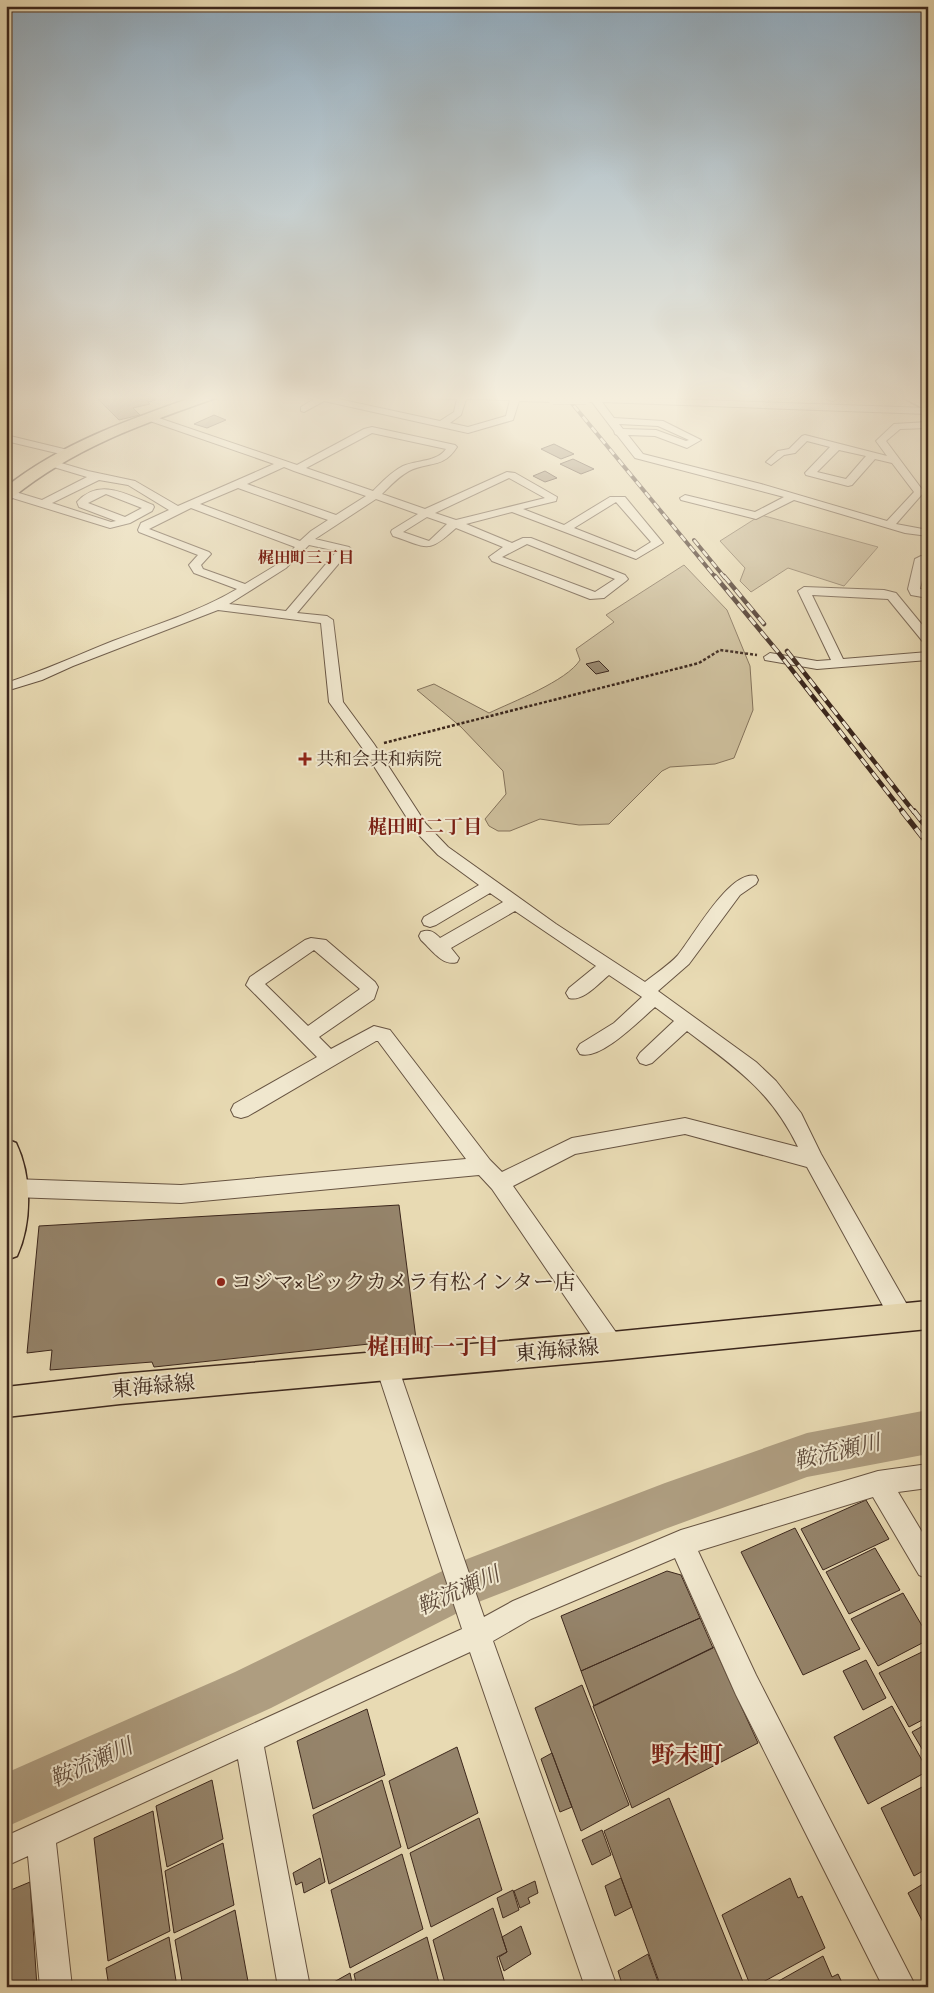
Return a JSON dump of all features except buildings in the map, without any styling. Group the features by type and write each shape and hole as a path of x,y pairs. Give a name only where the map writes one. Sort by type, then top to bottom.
{"highway":[{"path":"6,1152 13,1188 10,1226 6,1246"}],"main road":[{"name":"東海緑線","path":"6,1402 386,1364 612,1346 915,1316"}],"street":[{"path":"43,504 74,488"},
{"path":"139,488 178,511"},
{"path":"228,488 145,525 143,530 205,554 195,565 198,570 245,588"},
{"path":"248,488 336,519"},
{"path":"354,488 455,523 512,547"},
{"path":"6,687 37,677 68,663 217,606 282,566 315,533 375,495 382,488"},
{"path":"479,488 426,513 396,532 397,534 428,544 433,543 455,523 552,499 552,496 537,488"},
{"path":"759,488 909,531 928,533"},
{"path":"889,525 919,492 916,488"},
{"path":"7,494 110,525 126,521 149,508 108,491 101,492 82,502 83,505 126,521"},
{"path":"685,498 756,516 793,497"},
{"path":"513,508 565,529 636,556 657,543 621,499 614,499 565,529"},
{"path":"192,505 305,544 346,549 288,616"},
{"path":"524,540 528,540 621,577 622,580 600,595 594,596 496,559 495,557 512,547 524,540"},
{"path":"928,560 921,559 914,589 915,592 928,594"},
{"path":"839,664 804,591 888,594 892,596 928,640"},
{"path":"217,606 327,620 336,702 369,747 421,828 442,851 650,994 749,1067 769,1086 794,1119 814,1160 915,1316"},
{"path":"770,657 817,665 928,656"},
{"path":"586,1049 620,1028 683,960 734,892 750,880"},
{"path":"490,885 437,941 515,903"},
{"path":"307,1036 368,994 369,987 320,944 311,944 256,982 255,985 330,1059"},
{"path":"575,993 608,966"},
{"path":"646,1058 686,1021"},
{"path":"242,1110 374,1033 384,1035 499,1183 612,1346"},
{"path":"499,1183 572,1146 685,1126 814,1160"},
{"path":"13,1188 181,1194 484,1166"},
{"path":"386,1364 457,1578 601,1987"},
{"path":"6,1851 249,1740 473,1622 522,1610 681,1543 878,1483 928,1476"},
{"path":"878,1483 928,1566"},
{"path":"681,1543 746,1685 900,1987"},
{"path":"249,1740 294,1987"},
{"path":"41,1836 56,1987"}],"path":[{"path":"369,747 699,663 720,650 770,657"}],"shaded area":[{"path":"761,515 878,547 844,586 788,568 751,592 740,581 745,568 720,541"},
{"path":"684,565 727,610 750,666 753,710 734,758 715,764 670,767 662,771 609,824 579,825 540,819 510,831 498,831 489,826 485,819 506,794 503,771 461,727 417,690 434,684 489,713 524,697 564,676 573,668 580,660 576,649 614,622 606,615"}],"waterway":[{"name":"鞍流瀬川","path":"6,1800 253,1690 467,1583 665,1506 807,1455 928,1432"}],"railway":[{"path":"642,488 716,578"},
{"path":"694,540 725,578"},
{"path":"715,576 778,652 903,812"},
{"path":"724,576 764,624"},
{"path":"787,651 914,812"},
{"path":"902,811 928,844"},
{"path":"914,811 928,829"}],"place":[{"name":"共和会共和病院","path":"305,759"},
{"name":"コジマ×ビックカメラ有松インター店","path":"221,1282"}],"district":[{"name":"梶田町三丁目","path":"306,557"},
{"name":"梶田町二丁目","path":"425,826"},
{"name":"梶田町一丁目","path":"433,1346"},
{"name":"野末町","path":"687,1755"}]}
